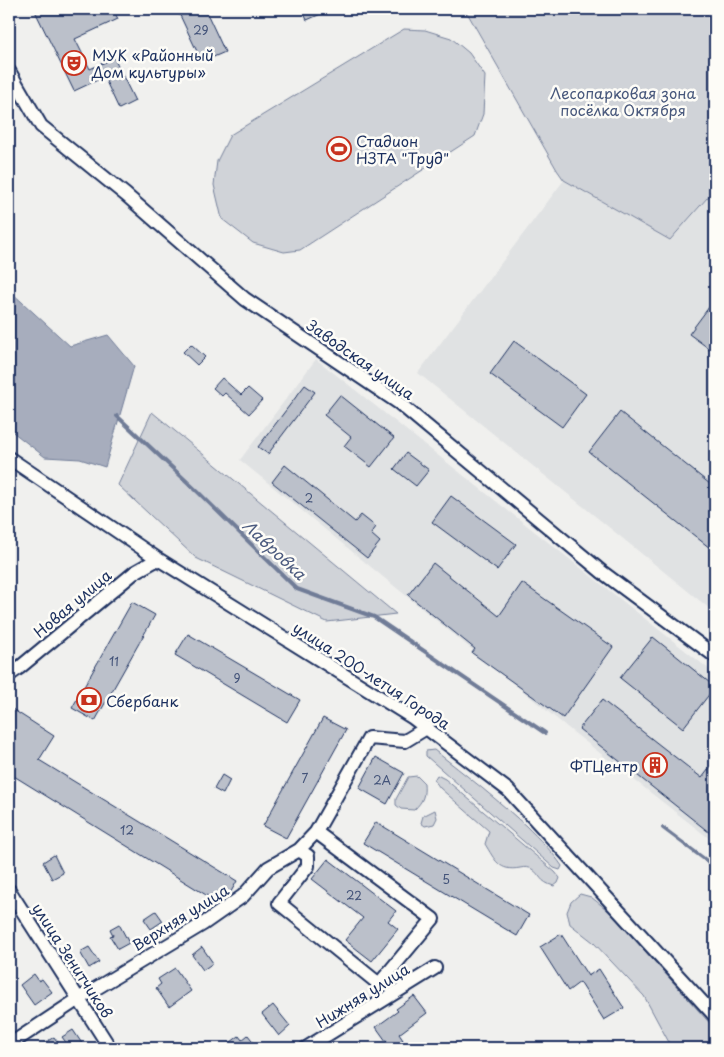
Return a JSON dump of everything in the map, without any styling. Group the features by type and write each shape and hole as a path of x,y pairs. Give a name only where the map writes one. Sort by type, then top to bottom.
{"street":[{"name":"Заводская улица","path":"9,71 41,126 126,195 245,299 399,403 602,572 715,656"},
{"name":"улица 200-летия Города","path":"9,458 158,559 428,727 508,790 715,1016"},
{"name":"Новая улица","path":"9,675 136,572 158,559"},
{"name":"Верхняя улица","path":"9,1045 80,998 211,918 243,896 268,868 299,850 316,832 369,738 405,741 428,727"},
{"path":"299,850 308,856 308,866 279,903 379,984 433,920 316,832"},
{"name":"улица Зенитчиков","path":"9,890 80,998 110,1048"},
{"name":"Нижняя улица","path":"306,1048 435,968"}],"shaded area":[{"path":"564,180 670,240 715,189 715,613 418,373"},
{"path":"316,359 715,674 715,843 573,732 240,460"}],"green space":[{"name":"Лесопарковая зона посёлка Октября","path":"465,9 715,9 715,189 670,240 564,180"},
{"name":"Стадион НЗТА \"Труд\"","path":"404,29 425,30 451,38 469,53 485,76 483,114 475,136 300,250 284,252 253,243 222,219 214,185 217,161 230,135"},
{"path":"152,412 396,614 327,622 196,558 118,485"},
{"path":"434,750 526,826 562,866 560,870 554,868 426,756 426,751"},
{"path":"437,775 445,779 555,872 560,878 558,883 554,886 546,882 529,868 513,869 498,864 485,844 489,831 440,788 434,780"},
{"path":"417,776 424,783 424,795 414,810 401,809 396,805 396,799 408,777"},
{"path":"435,810 437,818 434,824 425,826 421,823 423,816"},
{"path":"580,894 591,897 610,912 715,1029 715,1048 672,1048 644,996 593,942 570,924 567,912 571,902"}],"water":[{"path":"9,287 11,292 70,346 108,335 134,366 105,467 80,459 45,457 9,429"}],"building":[{"name":"МУК «Районный Дом культуры»","path":"34,9 113,9 118,19 75,39 90,69 114,58 135,101 119,109 104,77 74,91"},
{"path":"177,9 205,9 225,52 202,62"},
{"path":"302,9 332,9 307,20"},
{"path":"715,299 715,353 689,334"},
{"path":"514,341 586,394 562,427 490,374"},
{"path":"191,344 205,357 197,365 183,352"},
{"path":"222,378 241,395 248,388 262,400 249,414 225,393 222,396 213,388"},
{"path":"305,385 315,392 268,454 258,447"},
{"path":"340,395 394,438 371,467 344,446 351,437 324,415"},
{"path":"620,412 715,488 715,552 589,452"},
{"path":"406,453 429,470 416,486 394,469"},
{"path":"285,465 355,522 361,515 376,527 371,534 380,542 367,558 272,482"},
{"path":"451,496 516,544 497,570 432,522"},
{"path":"433,563 499,616 522,583 613,647 563,718 472,653 475,649 408,595"},
{"path":"132,602 155,615 95,721 72,708"},
{"path":"188,634 300,700 287,722 175,655"},
{"path":"653,637 715,687 683,728 620,678"},
{"name":"ФТЦентр","path":"602,700 702,778 715,761 715,837 579,729"},
{"path":"9,707 54,736 39,760 237,881 228,897 219,903 9,773"},
{"path":"323,718 346,730 286,838 263,826"},
{"path":"376,757 404,773 387,804 359,788"},
{"path":"222,775 230,780 223,794 214,789"},
{"path":"376,822 529,915 517,936 363,843"},
{"path":"54,855 63,873 52,879 43,862"},
{"path":"328,859 396,911 388,921 398,929 372,961 345,940 363,918 312,879"},
{"path":"156,911 163,921 151,929 144,919"},
{"path":"119,924 129,943 118,949 110,936 113,935 110,929"},
{"path":"561,934 588,976 599,969 624,1008 604,1020 580,982 568,991 540,947"},
{"path":"89,947 99,962 89,968 80,952"},
{"path":"202,947 213,963 203,970 192,955"},
{"path":"175,968 191,991 169,1007 156,988 161,984 158,979"},
{"path":"34,974 39,981 42,979 52,992 34,1005 20,985"},
{"path":"414,996 427,1013 399,1034 403,1040 391,1048 376,1027 398,1011 396,1009"},
{"path":"273,1005 290,1026 279,1036 262,1014"},
{"path":"73,1030 85,1048 70,1048 62,1037"},
{"path":"248,1035 258,1048 223,1048 239,1036 242,1040"},
{"path":"54,1037 62,1048 37,1048"}],"waterway":[{"name":"Лавровка","path":"117,416 297,589 374,617 545,733"},
{"name":"Лавровка","path":"663,828 715,867"}],"place":[{"name":"МУК «Районный Дом культуры»","path":"74,63"},
{"name":"Стадион НЗТА \"Труд\"","path":"339,149"},
{"name":"Сбербанк","path":"89,700"},
{"name":"ФТЦентр","path":"655,765"}]}
